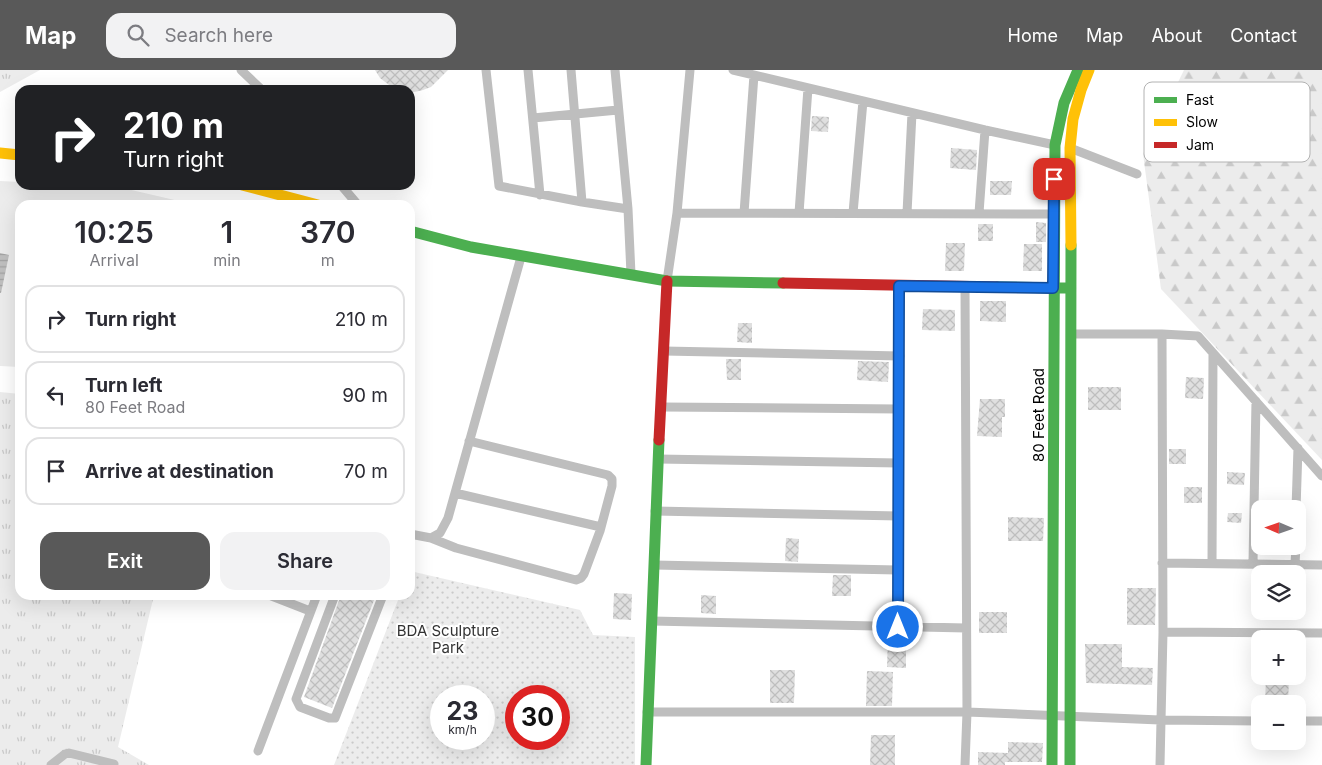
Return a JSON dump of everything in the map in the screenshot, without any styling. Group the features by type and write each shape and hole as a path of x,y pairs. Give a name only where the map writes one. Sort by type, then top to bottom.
{"main road":[{"name":"80 Feet Road","path":"1052,765 1055,145 1064,102 1078,70"},
{"path":"1070,765 1070,148 1073,119 1089,70"},
{"path":"0,154 15,155"},
{"path":"261,190 299,200"},
{"path":"415,232 471,247 521,257 667,281 1071,288"},
{"path":"646,765 655,511 662,407 667,281"}],"street":[{"path":"241,70 251,74 259,85"},
{"path":"486,70 499,186 540,195 628,209"},
{"path":"528,70 540,195"},
{"path":"571,70 582,202"},
{"path":"615,70 633,275"},
{"path":"667,281 677,213 690,70"},
{"path":"733,70 1055,145"},
{"path":"744,213 754,75"},
{"path":"800,213 808,88"},
{"path":"853,213 863,101"},
{"path":"533,118 618,110"},
{"path":"907,213 912,113"},
{"path":"979,213 985,130"},
{"path":"1070,148 1137,174"},
{"path":"345,190 354,200"},
{"path":"677,213 1054,214"},
{"path":"431,538 440,533 448,518 521,257"},
{"path":"898,627 899,286"},
{"path":"965,286 967,712 965,765"},
{"path":"1071,334 1198,336 1322,476"},
{"path":"1160,765 1163,632 1162,334"},
{"path":"664,351 900,356"},
{"path":"1212,563 1213,354"},
{"path":"1253,563 1256,401"},
{"path":"662,407 899,409"},
{"path":"415,535 431,538 456,548 576,580 584,574 601,527 612,486 612,479 608,474 469,441"},
{"path":"1296,500 1298,448"},
{"path":"658,459 899,463"},
{"path":"455,493 601,527"},
{"path":"655,511 898,516"},
{"path":"1295,564 1296,555"},
{"path":"1162,563 1322,564"},
{"path":"654,565 898,570"},
{"path":"282,600 310,611"},
{"path":"258,750 315,600"},
{"path":"333,600 296,699 300,707 329,718 335,718 381,600"},
{"path":"652,621 966,628"},
{"path":"1163,632 1322,633"},
{"path":"298,645 314,651"},
{"path":"647,712 967,712 1160,720 1251,721"},
{"path":"1306,721 1322,721"},
{"path":"51,765 64,754 69,753 114,764"}],"green space":[{"path":"0,70 40,70 0,92"},
{"path":"1184,70 1322,70 1322,460 1161,289 1144,162 1310,162 1310,82 1178,82"},
{"path":"0,181 15,182 15,190 132,190 174,200 15,200 15,367 0,366"},
{"path":"0,392 15,394 15,600 153,600 118,747 149,765 0,765"},
{"name":"BDA Sculpture Park","path":"415,572 580,610 593,635 635,637 635,765 334,765 398,600 415,600"}],"shaded area":[{"path":"0,253 9,255 1,293 0,293"}],"building":[{"path":"375,70 448,70 431,87 415,92 415,85 389,85 380,78"},
{"path":"812,116 829,117 828,132 811,131"},
{"path":"951,148 977,150 976,170 950,168"},
{"path":"990,181 1012,181 1011,195 990,195"},
{"path":"1036,222 1046,223 1046,242 1036,242"},
{"path":"978,224 993,224 993,241 978,241"},
{"path":"946,243 965,243 964,271 945,271"},
{"path":"1024,244 1042,244 1042,271 1023,271"},
{"path":"980,301 1006,301 1006,322 980,321"},
{"path":"923,309 955,310 955,331 922,330"},
{"path":"738,323 752,323 752,343 737,342"},
{"path":"726,359 741,359 741,380 727,380"},
{"path":"858,361 889,362 888,382 857,380"},
{"path":"1186,377 1204,378 1203,399 1185,398"},
{"path":"1088,387 1121,387 1121,410 1088,410"},
{"path":"980,399 1005,399 1005,417 1002,417 1002,437 977,436"},
{"path":"1169,449 1186,449 1186,464 1169,464"},
{"path":"1227,472 1245,473 1244,485 1227,484"},
{"path":"1184,487 1202,487 1202,503 1184,503"},
{"path":"1228,513 1242,513 1241,523 1227,522"},
{"path":"1008,517 1044,518 1043,541 1008,541"},
{"path":"786,538 799,539 798,562 785,561"},
{"path":"833,575 851,575 851,596 832,596"},
{"path":"1127,588 1156,588 1155,625 1127,625"},
{"path":"614,593 632,594 631,620 613,619"},
{"path":"701,595 716,596 716,614 701,613"},
{"path":"339,600 374,600 332,708 304,697"},
{"path":"979,612 1007,612 1007,633 979,633"},
{"path":"888,638 906,639 906,668 887,667"},
{"path":"1085,644 1122,644 1122,667 1153,668 1152,685 1086,683"},
{"path":"770,670 795,670 794,703 770,703"},
{"path":"867,671 893,672 892,706 866,706"},
{"path":"1266,685 1289,685 1288,695 1265,695"},
{"path":"871,735 895,735 895,765 870,765"},
{"path":"1008,742 1043,743 1042,762 1005,762 1005,765 978,765 978,752 1008,753"}],"traffic: fast":[{"path":"1052,765 1055,145 1064,103 1078,70"},
{"path":"415,232 471,247 667,281 783,283"},
{"path":"1070,765 1071,245"},
{"path":"997,287 1071,288"},
{"path":"646,765 659,440"}],"traffic: slow":[{"path":"1071,245 1070,148 1073,119 1089,70"},
{"path":"0,153 15,154"},
{"path":"261,190 299,200"}],"traffic: jam":[{"path":"659,440 667,281"},
{"path":"783,283 997,287"}],"route":[{"path":"898,627 899,286 1053,288 1054,179"}]}
